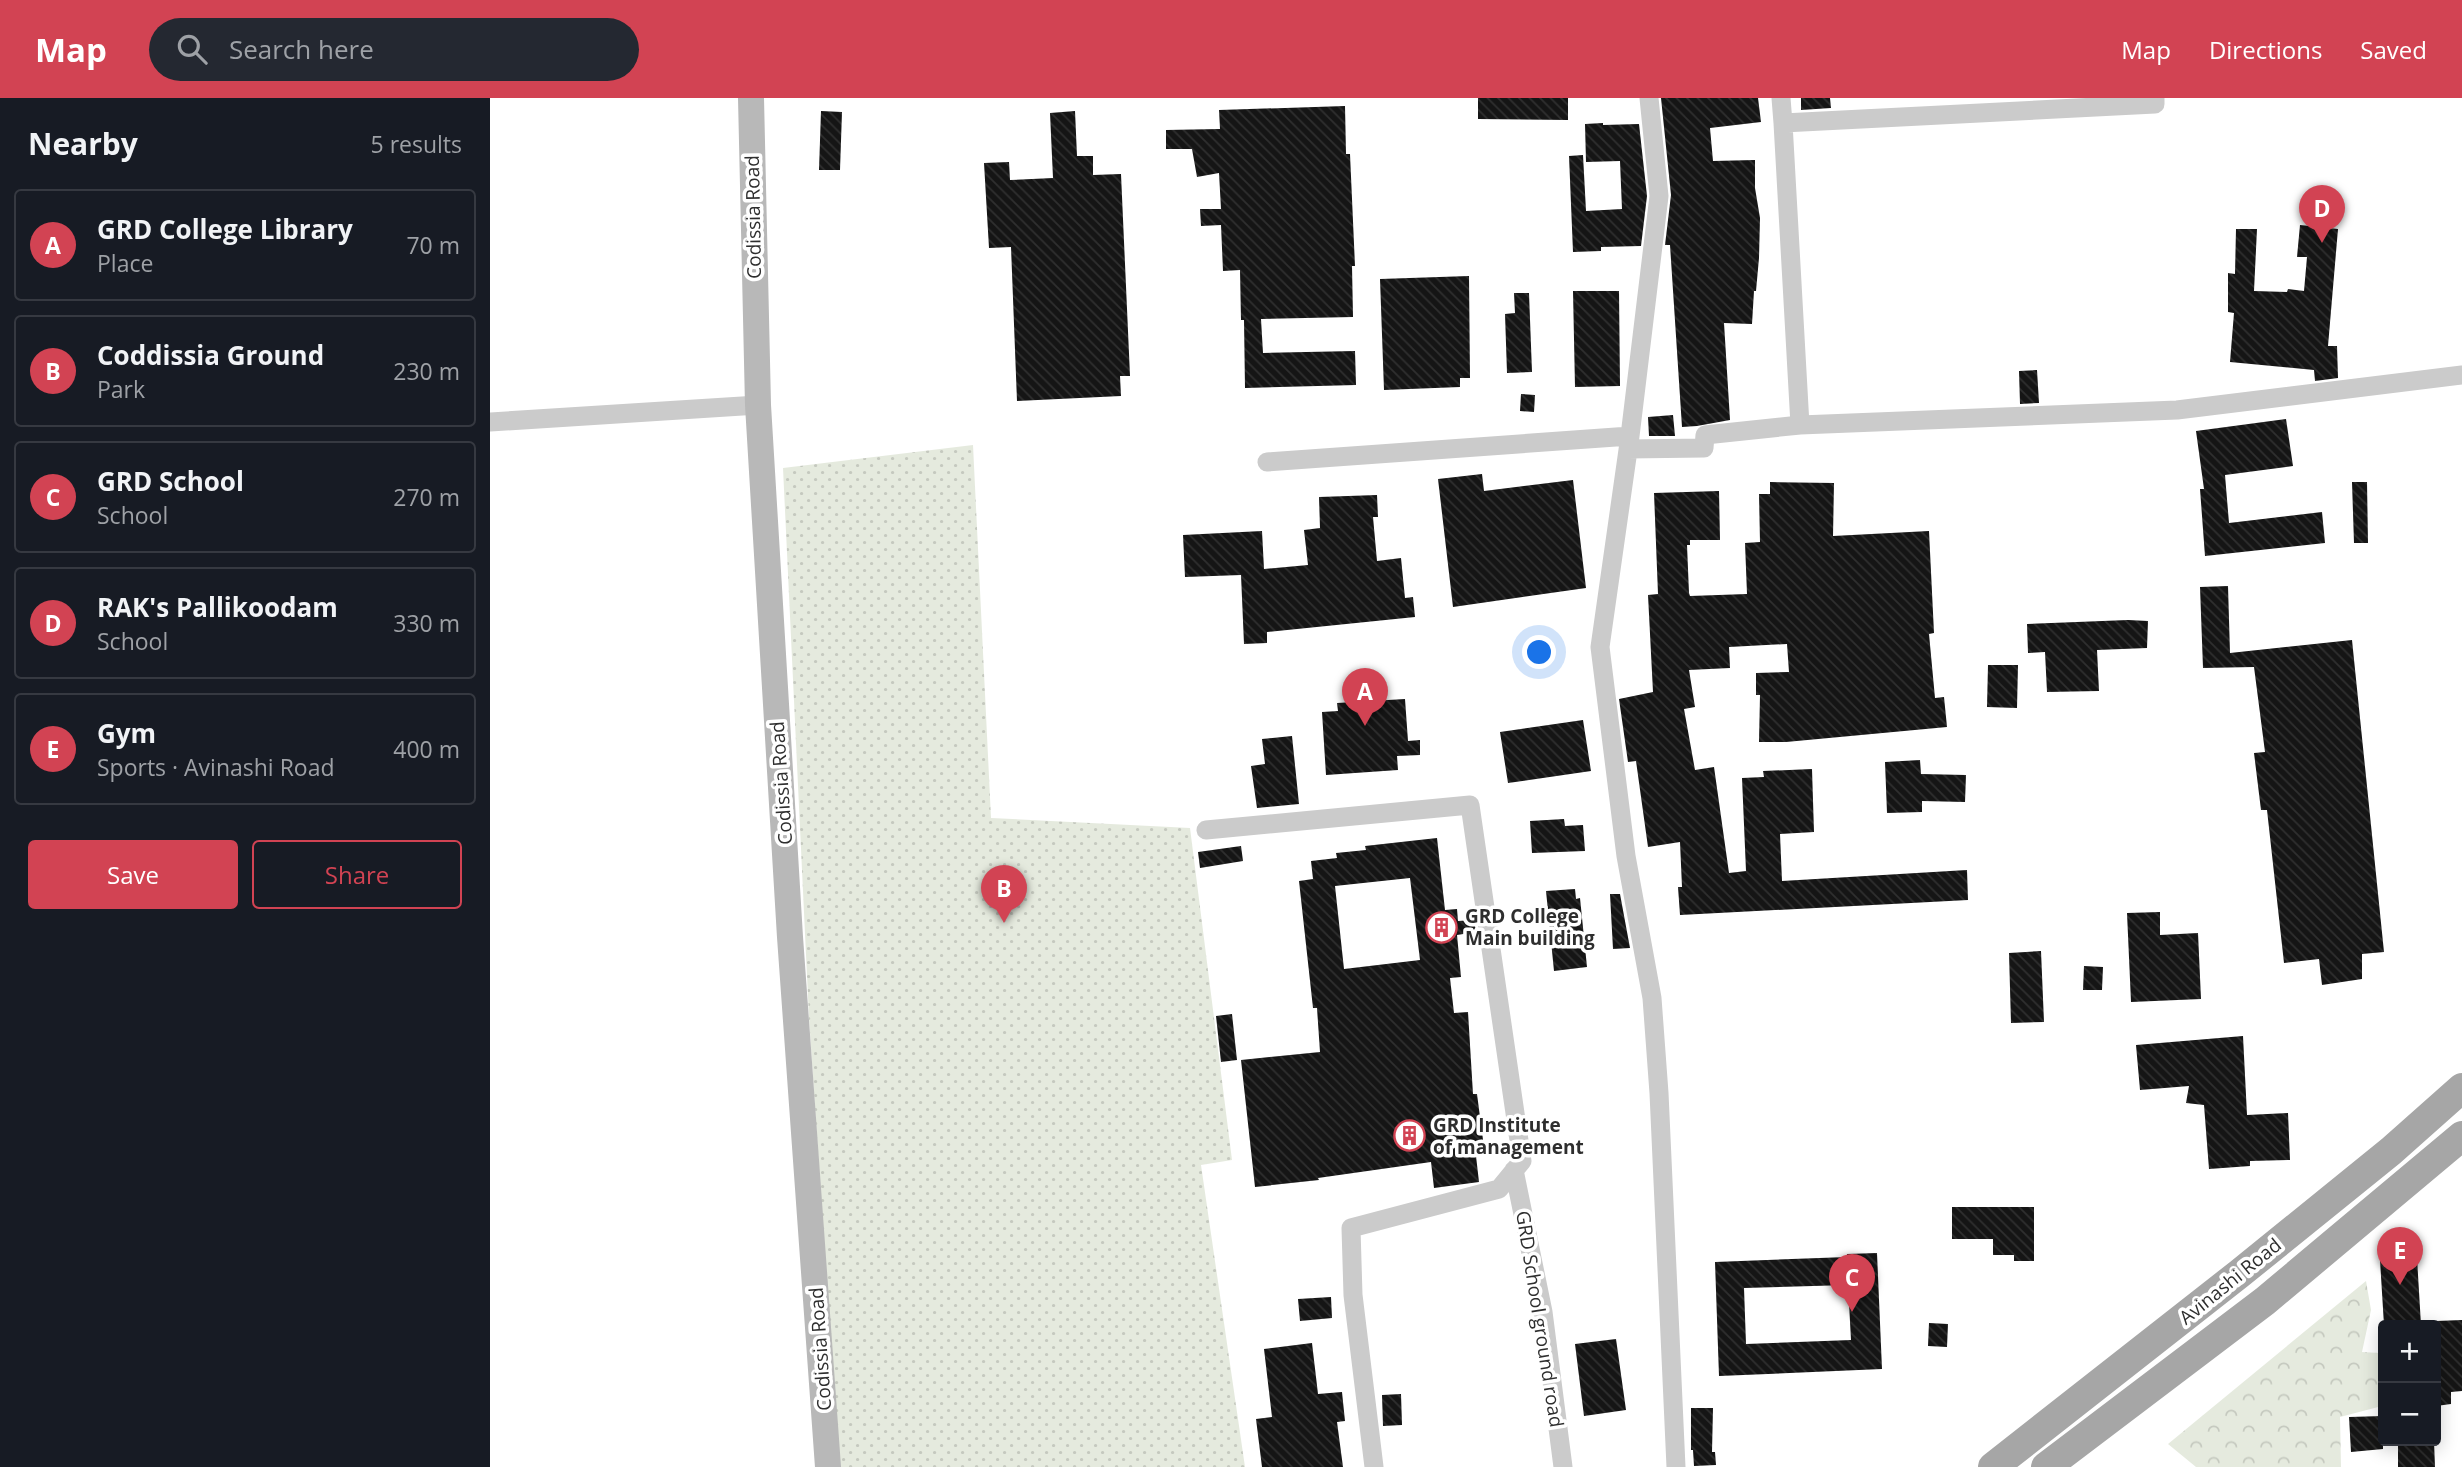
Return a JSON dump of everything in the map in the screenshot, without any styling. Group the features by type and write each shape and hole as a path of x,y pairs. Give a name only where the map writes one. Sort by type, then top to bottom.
{"main road":[{"name":"Avinashi Road","path":"1993,1467 2391,1151 2462,1088"},
{"name":"Avinashi Road","path":"2046,1467 2264,1300 2462,1136"}],"street":[{"name":"Codissia Road","path":"751,98 758,405 791,951 828,1467"},
{"path":"1648,98 1658,195 1629,442 1600,647 1626,856 1651,998 1676,1467"},
{"path":"1781,98 1800,425"},
{"path":"1783,123 2155,104 2155,98"},
{"path":"1267,462 1629,442 1704,448 1705,435 1800,425 2177,410 2462,375"},
{"path":"490,422 758,405"},
{"name":"GRD School ground road","path":"1206,830 1470,805 1522,1161 1514,1170 1543,1312 1563,1467"},
{"path":"1374,1467 1353,1295 1351,1228 1499,1189 1514,1170"}],"green space":[{"path":"973,445 991,818 1190,828 1232,1160 1201,1165 1245,1467 839,1467 809,1018 783,468"},
{"path":"2366,1281 2371,1310 2362,1352 2378,1353 2378,1407 2340,1417 2341,1467 2196,1467 2168,1444"}],"building":[{"path":"1478,98 1568,98 1568,120 1478,119"},
{"path":"1661,98 1758,98 1761,122 1710,128 1713,161 1755,160 1755,188 1760,218 1759,258 1752,324 1724,323 1730,420 1697,426 1682,427 1670,245 1665,245 1671,195"},
{"path":"1801,98 1830,98 1831,108 1801,110"},
{"path":"1345,106 1355,266 1352,266 1353,317 1261,319 1263,353 1355,351 1356,385 1245,388 1240,270 1223,271 1221,225 1201,226 1200,209 1221,209 1219,173 1197,177 1192,149 1166,149 1166,130 1220,129 1219,110"},
{"path":"821,111 842,112 840,170 819,170"},
{"path":"1075,111 1077,156 1093,156 1093,175 1121,174 1130,376 1120,376 1121,396 1017,401 1011,247 989,248 984,163 1009,162 1010,180 1053,178 1050,113"},
{"path":"1585,124 1639,124 1647,196 1641,246 1601,247 1601,251 1573,252 1569,156 1583,155 1586,211 1622,209 1620,161 1586,162"},
{"path":"2300,225 2338,229 2328,346 2337,346 2338,378 2315,381 2314,370 2230,362 2234,313 2228,312 2228,273 2235,274 2236,229 2257,229 2254,291 2304,291 2307,257 2297,257"},
{"path":"1469,276 1470,378 1460,378 1460,387 1384,390 1380,279"},
{"path":"1573,291 1619,291 1620,386 1575,387"},
{"path":"1514,293 1529,293 1532,372 1507,373 1505,314 1515,313"},
{"path":"2037,370 2039,403 2020,404 2019,371"},
{"path":"1521,394 1535,395 1534,412 1520,411"},
{"path":"1673,415 1675,436 1649,436 1648,417"},
{"path":"2286,419 2293,466 2225,475 2229,523 2322,512 2325,543 2205,556 2200,489 2204,489 2196,431"},
{"path":"1482,474 1484,491 1573,480 1586,588 1453,607 1438,479"},
{"path":"1770,482 1834,483 1833,536 1929,531 1934,633 1929,634 1935,698 1944,697 1947,727 1786,742 1759,742 1760,695 1756,695 1756,673 1789,672 1787,644 1729,647 1730,668 1689,670 1695,707 1684,709 1695,770 1714,767 1729,873 1746,871 1742,778 1764,777 1763,771 1812,769 1814,832 1780,834 1782,881 1967,870 1968,900 1680,915 1680,842 1648,847 1636,761 1628,762 1619,699 1653,692 1648,595 1658,594 1654,493 1719,491 1720,540 1690,540 1690,545 1687,545 1689,593 1690,596 1747,594 1745,543 1760,542 1759,494 1770,494"},
{"path":"2352,482 2367,482 2368,543 2354,543"},
{"path":"1377,495 1378,517 1373,517 1377,561 1401,558 1405,598 1413,597 1415,617 1267,632 1267,643 1244,644 1241,575 1185,577 1183,535 1262,531 1264,569 1308,565 1304,530 1320,528 1319,497"},
{"path":"2228,586 2230,653 2352,640 2384,952 2362,954 2362,979 2322,985 2319,959 2284,963 2267,810 2261,810 2254,753 2265,752 2254,667 2203,668 2200,587"},
{"path":"2148,621 2147,648 2097,650 2099,691 2047,692 2045,652 2028,653 2027,624"},
{"path":"1988,665 2018,665 2017,708 1987,707"},
{"path":"1405,699 1408,741 1420,740 1420,755 1397,756 1398,770 1326,775 1322,712 1338,711 1337,703"},
{"path":"1583,720 1591,771 1508,783 1500,732"},
{"path":"1292,736 1299,804 1257,808 1251,766 1265,764 1262,739"},
{"path":"1920,760 1921,774 1966,775 1965,802 1922,801 1922,812 1887,813 1885,762"},
{"path":"1564,819 1565,826 1583,825 1585,851 1532,853 1530,821"},
{"path":"1437,838 1445,910 1457,909 1458,921 1474,920 1476,932 1457,935 1461,977 1450,978 1454,1013 1468,1012 1473,1094 1477,1094 1485,1155 1476,1156 1479,1182 1434,1188 1431,1162 1255,1187 1241,1060 1320,1052 1317,1008 1313,1008 1299,881 1313,879 1311,861 1337,858 1336,853 1366,850 1365,846","holes":["1410,878 1420,960 1344,969 1335,886"]},
{"path":"1241,846 1243,861 1200,868 1198,852"},
{"path":"1575,889 1576,899 1580,898 1587,967 1554,971 1546,891"},
{"path":"1610,894 1620,894 1630,948 1613,949"},
{"path":"2160,912 2160,935 2198,933 2201,999 2131,1002 2127,913"},
{"path":"2041,951 2044,1022 2011,1023 2009,953"},
{"path":"2084,966 2103,967 2102,990 2083,990"},
{"path":"1232,1014 1237,1060 1221,1062 1216,1016"},
{"path":"2243,1036 2247,1115 2288,1113 2290,1160 2250,1161 2250,1166 2209,1169 2204,1105 2186,1103 2189,1086 2140,1090 2136,1045"},
{"path":"1952,1207 2034,1207 2034,1261 2014,1261 2014,1255 1993,1255 1993,1239 1952,1239"},
{"path":"1877,1253 1882,1369 1719,1376 1715,1262 1847,1257 1847,1254","holes":["1848,1285 1851,1340 1746,1344 1744,1288"]},
{"path":"2417,1258 2421,1320 2384,1320 2380,1260"},
{"path":"1331,1297 1332,1318 1300,1321 1298,1299"},
{"path":"2462,1320 2462,1391 2451,1392 2451,1404 2441,1405 2441,1383 2441,1321"},
{"path":"1929,1323 1948,1324 1947,1347 1928,1346"},
{"path":"1616,1339 1626,1410 1584,1416 1575,1344"},
{"path":"1312,1343 1318,1394 1342,1392 1345,1421 1337,1422 1343,1467 1262,1467 1256,1419 1272,1417 1264,1349"},
{"path":"1401,1394 1402,1425 1383,1426 1382,1395"},
{"path":"1691,1408 1713,1408 1712,1452 1715,1452 1716,1465 1694,1466 1691,1450"},
{"path":"2378,1416 2378,1446 2383,1446 2383,1449 2351,1452 2349,1417"},
{"path":"2398,1446 2434,1446 2435,1467 2398,1467"}],"place":[{"name":"RAK's Pallikoodam","path":"2322,243"},
{"name":"GRD College Library","path":"1365,726"},
{"name":"Coddissia Ground","path":"1004,923"},
{"name":"GRD College Main building","path":"1442,927"},
{"name":"GRD Institute of management","path":"1410,1136"},
{"name":"Gym","path":"2400,1285"},
{"name":"GRD School","path":"1852,1312"}]}
